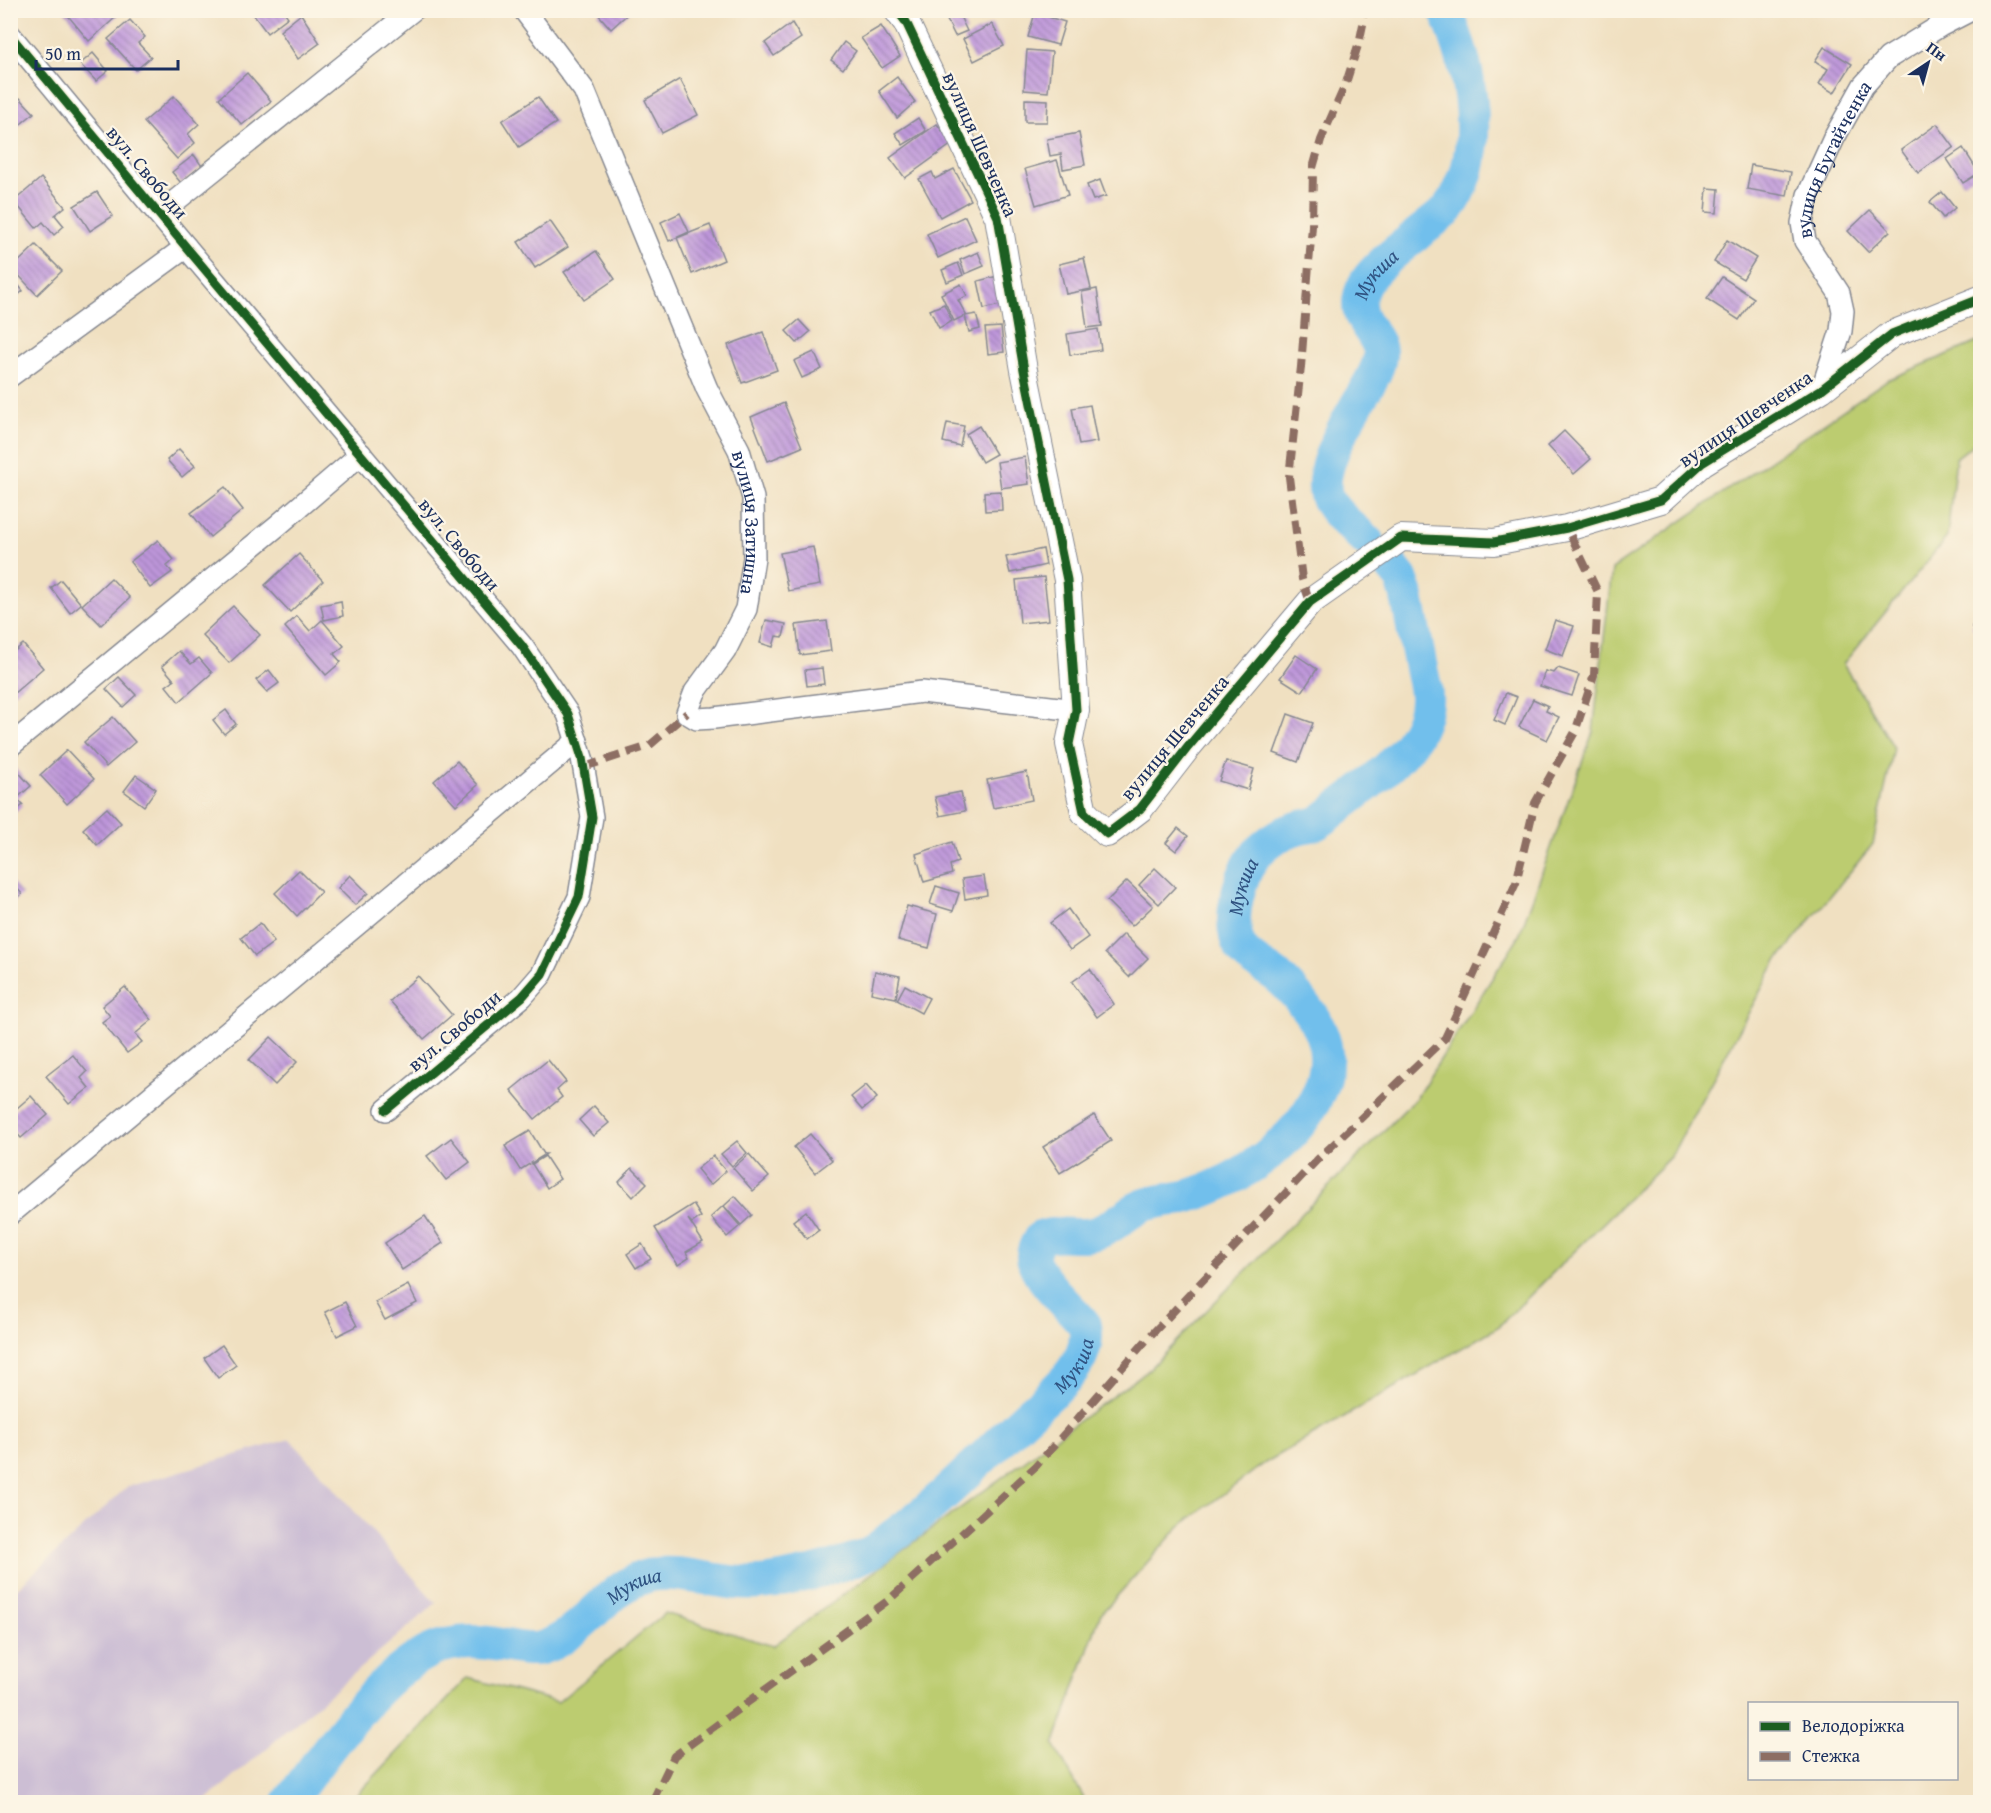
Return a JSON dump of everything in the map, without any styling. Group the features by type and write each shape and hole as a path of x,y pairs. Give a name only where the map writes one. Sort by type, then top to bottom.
{"street":[{"path":"159,214 413,10"},
{"name":"вулиця Затишна","path":"524,10 584,90 707,389 739,450 753,498 754,558 747,609 724,651 695,692 687,712 697,719 714,718 922,693 1076,710"},
{"name":"вулиця Шевченка","path":"897,10 906,22 998,217 1024,370 1067,580 1076,710 1068,744 1084,812 1107,834 1140,809 1188,747 1310,602 1401,538 1494,542 1567,528 1661,500 1702,463 1821,388 1892,334 1980,299"},
{"name":"вулиця Бугайченка","path":"1821,388 1841,331 1843,311 1839,292 1806,242 1802,223 1808,195 1834,138 1863,86 1888,58 1971,10"},
{"name":"вул. Свободи","path":"10,35 522,646 568,714 582,758 592,817 579,897 542,974 522,997 386,1110"},
{"path":"10,376 186,247"},
{"path":"10,746 278,526 361,454"},
{"path":"10,1214 577,741"}],"shaded area":[{"path":"290,1439 436,1603 204,1802 11,1802 11,1594 127,1487"}],"green space":[{"path":"1980,341 1980,439 1956,458 1947,537 1843,664 1894,748 1873,844 1776,962 1671,1156 1498,1327 1265,1463 1180,1526 1100,1615 1054,1745 1086,1802 350,1802 468,1678 558,1702 665,1613 773,1646 1148,1370 1416,1098 1519,936 1593,732 1612,569 1887,380"}],"building":[{"path":"67,10 124,10 89,41 65,12"},
{"path":"250,10 283,10 288,17 267,33"},
{"path":"602,10 632,10 611,29 598,14"},
{"path":"957,10 967,31 955,36 945,16"},
{"path":"1035,13 1065,22 1058,45 1028,37"},
{"path":"301,14 320,43 298,59 280,31"},
{"path":"130,20 145,37 138,43 151,57 136,70 108,39"},
{"path":"792,23 801,38 774,56 765,43"},
{"path":"992,24 1004,46 974,61 963,39"},
{"path":"881,26 900,56 882,68 861,38"},
{"path":"844,42 856,51 843,69 831,60"},
{"path":"1824,47 1852,64 1834,93 1819,84 1828,69 1815,61"},
{"path":"1027,50 1052,52 1048,92 1024,90"},
{"path":"93,53 108,71 96,81 80,64"},
{"path":"247,73 271,101 242,125 219,98"},
{"path":"897,77 915,102 897,118 879,91"},
{"path":"680,79 698,115 662,133 645,100"},
{"path":"174,96 199,124 188,134 195,143 177,159 144,122"},
{"path":"538,97 556,123 519,147 502,121"},
{"path":"20,98 34,113 10,133 10,106"},
{"path":"1025,99 1048,100 1047,122 1025,122"},
{"path":"918,118 926,131 903,145 895,133"},
{"path":"937,124 952,144 905,178 890,158"},
{"path":"1937,124 1954,147 1918,173 1901,150"},
{"path":"1079,133 1085,165 1063,169 1061,154 1050,156 1047,139"},
{"path":"1963,148 1979,173 1963,183 1947,159"},
{"path":"194,155 202,166 181,183 172,172"},
{"path":"1057,160 1068,195 1036,205 1025,169"},
{"path":"1751,165 1791,172 1787,196 1747,189"},
{"path":"954,169 971,200 940,217 919,179 932,172 935,179"},
{"path":"41,178 65,207 55,215 64,226 54,235 43,222 36,228 14,201"},
{"path":"1100,180 1106,196 1093,200 1087,185"},
{"path":"1707,188 1719,189 1717,213 1705,212"},
{"path":"97,192 113,216 90,231 74,206"},
{"path":"1942,192 1955,208 1943,218 1930,202"},
{"path":"1870,210 1890,231 1868,252 1848,231"},
{"path":"680,213 689,232 669,241 661,222"},
{"path":"965,216 976,240 938,258 927,234"},
{"path":"550,221 568,247 535,268 518,242"},
{"path":"710,225 724,260 692,274 677,238"},
{"path":"1727,240 1756,258 1743,279 1714,262"},
{"path":"36,245 62,271 37,295 12,268"},
{"path":"596,251 615,279 584,300 564,272"},
{"path":"978,252 984,266 965,274 960,260"},
{"path":"1084,258 1091,289 1066,294 1059,264"},
{"path":"958,263 963,275 947,282 942,270"},
{"path":"10,275 23,291 12,300 10,299"},
{"path":"998,276 1004,304 984,309 978,281"},
{"path":"1722,277 1754,298 1739,320 1707,299"},
{"path":"961,284 967,296 958,300 966,315 954,321 941,294"},
{"path":"1097,289 1102,326 1087,328 1082,292"},
{"path":"944,304 952,321 939,328 930,310"},
{"path":"976,314 980,329 969,332 965,316"},
{"path":"799,320 810,332 797,343 786,331"},
{"path":"1001,327 1004,352 988,354 985,328"},
{"path":"1098,329 1101,350 1070,355 1067,334"},
{"path":"763,332 777,370 742,383 728,345"},
{"path":"814,352 822,369 802,378 794,361"},
{"path":"784,403 802,447 768,461 751,417"},
{"path":"1090,405 1097,442 1079,445 1072,408"},
{"path":"947,423 964,426 960,446 943,442"},
{"path":"979,426 996,454 982,462 966,434"},
{"path":"1564,431 1591,459 1574,474 1548,446"},
{"path":"179,449 195,466 182,477 167,460"},
{"path":"1025,457 1029,484 1001,488 997,462"},
{"path":"225,487 243,510 210,537 191,513"},
{"path":"1001,491 1002,510 985,511 984,492"},
{"path":"158,540 174,560 167,566 172,572 150,588 130,562"},
{"path":"813,547 820,585 788,591 780,553"},
{"path":"1043,549 1046,565 1010,573 1006,557"},
{"path":"299,554 323,581 290,612 265,585"},
{"path":"1044,577 1049,620 1020,623 1016,580"},
{"path":"111,578 130,598 101,625 82,605"},
{"path":"61,580 81,604 70,613 51,588"},
{"path":"341,601 343,616 324,620 321,605"},
{"path":"233,606 260,635 229,663 202,635"},
{"path":"297,616 310,631 322,620 344,646 334,654 341,662 326,675 285,627"},
{"path":"766,620 786,624 783,637 776,636 773,647 760,643"},
{"path":"1555,620 1574,626 1563,656 1545,649"},
{"path":"827,621 831,651 800,655 796,625"},
{"path":"1980,621 1980,641 1972,626"},
{"path":"23,644 43,668 13,694 10,691 10,655"},
{"path":"179,651 191,664 199,658 212,673 179,702 166,686 174,680 162,666"},
{"path":"1296,655 1317,669 1302,692 1280,678"},
{"path":"822,668 824,684 807,686 805,670"},
{"path":"1558,668 1579,675 1572,696 1540,686 1545,671 1554,673"},
{"path":"269,670 279,683 267,692 256,680"},
{"path":"119,677 136,695 123,707 106,689"},
{"path":"1506,693 1517,697 1505,725 1494,720"},
{"path":"1533,699 1548,706 1546,711 1559,717 1547,740 1519,727"},
{"path":"226,710 236,724 224,734 213,720"},
{"path":"1288,714 1313,723 1298,762 1274,753"},
{"path":"113,717 135,742 106,767 84,742"},
{"path":"67,750 94,779 67,804 40,775"},
{"path":"457,761 478,785 456,805 434,781"},
{"path":"1226,761 1254,769 1248,790 1219,781"},
{"path":"13,766 31,786 17,798 10,791 10,768"},
{"path":"1027,772 1032,800 993,808 987,780"},
{"path":"136,775 156,789 144,806 124,791"},
{"path":"10,792 23,805 10,816"},
{"path":"961,792 965,811 940,816 935,797"},
{"path":"107,808 121,823 97,845 83,829"},
{"path":"1178,828 1188,836 1176,851 1166,843"},
{"path":"952,842 958,862 950,865 952,874 924,882 916,854"},
{"path":"1155,868 1175,887 1159,904 1139,885"},
{"path":"299,870 321,892 297,916 275,893"},
{"path":"350,875 368,893 355,905 338,888"},
{"path":"984,876 987,895 965,899 962,879"},
{"path":"10,880 22,894 13,902 10,899"},
{"path":"1127,881 1153,906 1132,926 1107,901"},
{"path":"936,886 959,893 953,911 930,904"},
{"path":"907,906 937,914 929,948 898,940"},
{"path":"1068,909 1088,937 1070,950 1050,923"},
{"path":"260,923 274,942 255,956 241,938"},
{"path":"1124,934 1148,958 1129,977 1105,953"},
{"path":"1090,969 1114,1004 1097,1017 1072,982"},
{"path":"875,971 900,976 896,998 871,993"},
{"path":"418,976 452,1015 424,1039 390,1001"},
{"path":"905,985 929,998 921,1013 897,1000"},
{"path":"125,987 152,1020 135,1034 142,1042 127,1053 102,1022 110,1016 102,1006"},
{"path":"271,1037 297,1062 275,1085 249,1060"},
{"path":"73,1055 87,1072 81,1078 89,1088 69,1104 46,1076"},
{"path":"548,1060 566,1082 557,1090 562,1097 535,1119 511,1090"},
{"path":"866,1085 877,1098 862,1110 851,1097"},
{"path":"31,1096 48,1115 21,1138 10,1126 10,1114"},
{"path":"594,1106 609,1123 593,1136 579,1120"},
{"path":"1094,1115 1111,1141 1060,1173 1043,1147"},
{"path":"530,1131 546,1154 520,1170 505,1146"},
{"path":"810,1134 832,1160 815,1173 794,1147"},
{"path":"451,1138 470,1162 446,1180 427,1156"},
{"path":"737,1141 747,1153 732,1166 721,1154"},
{"path":"749,1154 769,1177 753,1191 733,1168"},
{"path":"545,1156 560,1179 547,1188 532,1164"},
{"path":"713,1156 726,1171 710,1185 697,1169"},
{"path":"632,1168 647,1183 633,1197 619,1182"},
{"path":"735,1196 752,1215 741,1225 724,1206"},
{"path":"693,1204 701,1217 692,1223 688,1219 703,1242 686,1252 689,1258 678,1265 655,1228"},
{"path":"723,1206 740,1226 727,1237 711,1217"},
{"path":"806,1211 819,1230 807,1239 793,1221"},
{"path":"425,1216 443,1243 402,1270 385,1243"},
{"path":"642,1244 651,1259 636,1268 627,1254"},
{"path":"408,1285 417,1303 385,1320 375,1302"},
{"path":"345,1302 357,1326 337,1336 325,1312"},
{"path":"222,1345 236,1365 218,1378 204,1358"}],"waterway":[{"name":"Мукша","path":"1367,541 1342,518 1329,502 1325,491 1325,478 1334,449 1379,362 1379,347 1359,308 1364,285 1390,256 1448,209 1461,188 1468,164 1472,138 1472,111 1468,84 1462,57 1445,10"},
{"name":"Мукша","path":"289,1802 334,1741 370,1698 408,1664 437,1648 455,1643 473,1642 526,1649 541,1648 569,1634 630,1583 657,1574 685,1575 730,1582 771,1582 827,1569 877,1549 945,1493 1057,1388 1083,1353 1086,1339 1085,1325 1046,1283 1035,1264 1033,1253 1040,1238 1096,1233 1142,1206 1189,1196 1227,1181 1264,1158 1296,1128 1308,1112 1323,1081 1326,1057 1322,1034 1310,1012 1296,995 1273,973 1244,953 1237,939 1235,908 1247,868 1261,850 1287,832 1324,819 1396,760 1417,732 1426,701 1425,689 1406,592 1401,578 1391,566"}],"marked path":[{"path":"1310,602 1302,579 1289,477 1301,367 1312,226 1313,168 1321,140 1346,83 1360,39 1366,10"},
{"path":"652,1802 674,1756 890,1599 1036,1466 1150,1336 1317,1160 1445,1038 1516,883 1535,803 1575,732 1594,675 1598,592 1567,528"},
{"path":"584,767 649,746 687,713"}],"cycle path":[{"path":"897,10 906,22 998,217 1024,370 1067,580 1076,710 1069,744 1084,812 1107,834 1140,809 1188,747 1310,602 1401,538 1494,542 1567,528 1661,500 1702,463 1822,389 1892,334 1980,299"},
{"path":"10,35 522,646 568,714 582,758 592,817 579,897 542,974 522,997 386,1110"}]}
